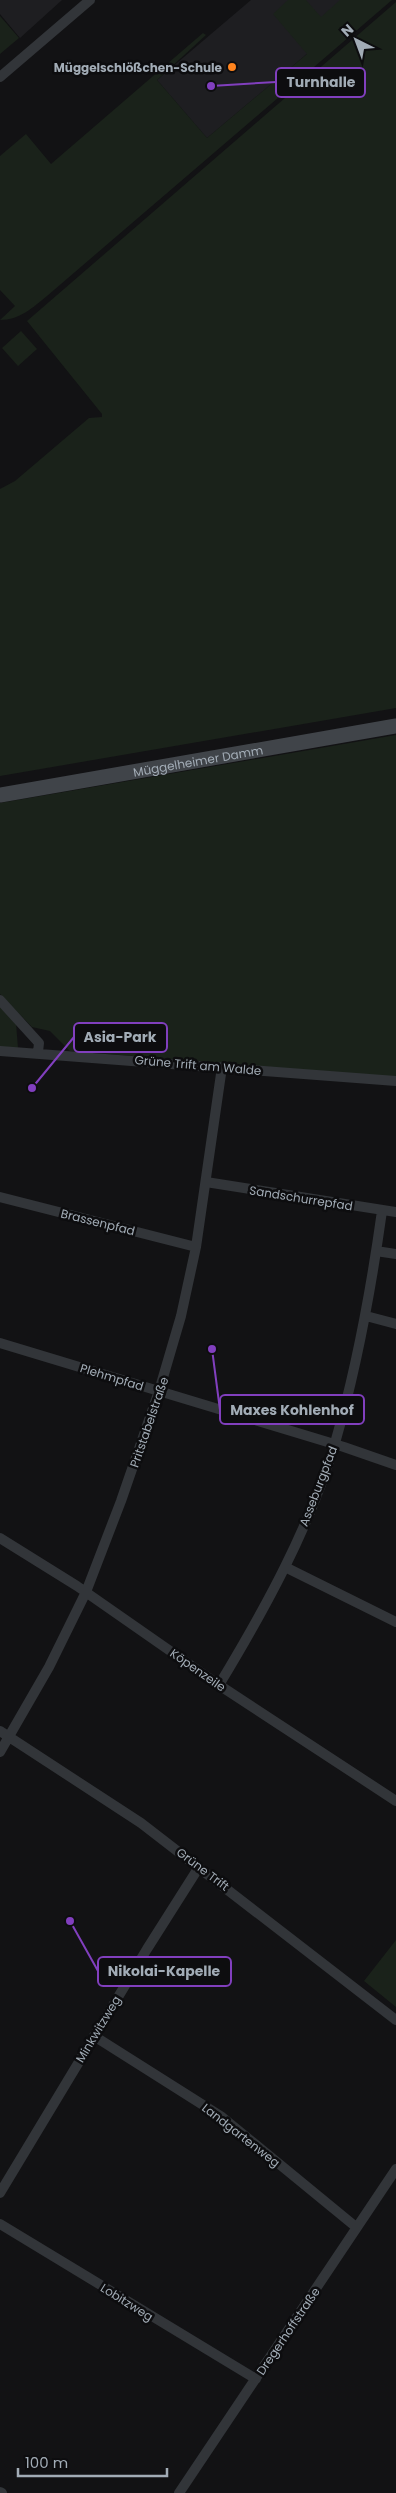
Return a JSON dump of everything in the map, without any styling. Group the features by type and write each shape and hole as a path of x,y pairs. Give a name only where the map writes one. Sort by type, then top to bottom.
{"main road":[{"name":"Müggelheimer Damm","path":"0,795 396,726"}],"street":[{"path":"0,77 90,0"},
{"path":"0,1000 39,1043 38,1052"},
{"name":"Grüne Trift am Walde","path":"0,1051 38,1052 396,1081"},
{"name":"Pritstabelstraße","path":"0,1752 4,1734 50,1667 86,1592 121,1501 159,1391 181,1316 196,1247 222,1067"},
{"name":"Sandschurrepfad","path":"206,1182 396,1212"},
{"name":"Brassenpfad","path":"0,1197 196,1247"},
{"name":"Asseburgpfad","path":"219,1685 259,1617 285,1567 309,1513 334,1445 366,1316 382,1210"},
{"path":"376,1251 396,1254"},
{"path":"366,1316 396,1324"},
{"name":"Plehmpfad","path":"0,1343 396,1465"},
{"name":"Köpenzeile","path":"0,1538 86,1592 219,1685 396,1801"},
{"path":"285,1567 396,1622"},
{"name":"Grüne Trift","path":"4,1734 114,1805 199,1867 396,2020"},
{"name":"Minkwitzweg","path":"0,2193 94,2036 199,1867"},
{"name":"Landgartenweg","path":"94,2036 215,2112 356,2227"},
{"name":"Dregerhoffstraße","path":"179,2493 396,2169"},
{"name":"Lobitzweg","path":"0,2224 256,2378"}],"shaded area":[{"path":"0,0 62,0 20,38 0,14"},
{"name":"Müggelschlößchen-Schule","path":"251,0 371,0 207,138 157,80"},
{"path":"288,0 306,0 321,17 340,0 392,0 47,296 20,316 0,320 15,306 0,290 0,156 26,134 51,164 203,33 206,35 157,80 207,138 307,54 273,14"},
{"path":"396,2 396,708 0,776 0,489 15,481 89,418 102,417 102,414 27,321"},
{"path":"0,16 19,38 0,54"},
{"path":"21,331 37,349 18,366 2,348"},
{"path":"396,735 396,1077 70,1051 50,1031 32,1027 0,994 0,803"},
{"path":"0,1005 16,1023 18,1048 0,1047"},
{"path":"396,1940 396,2007 364,1981"}],"place":[{"name":"Müggelschlößchen-Schule","path":"232,67"},
{"name":"Turnhalle","path":"211,86"},
{"name":"Asia-Park","path":"32,1088"},
{"name":"Maxes Kohlenhof","path":"212,1349"},
{"name":"Nikolai-Kapelle","path":"70,1921"}]}
